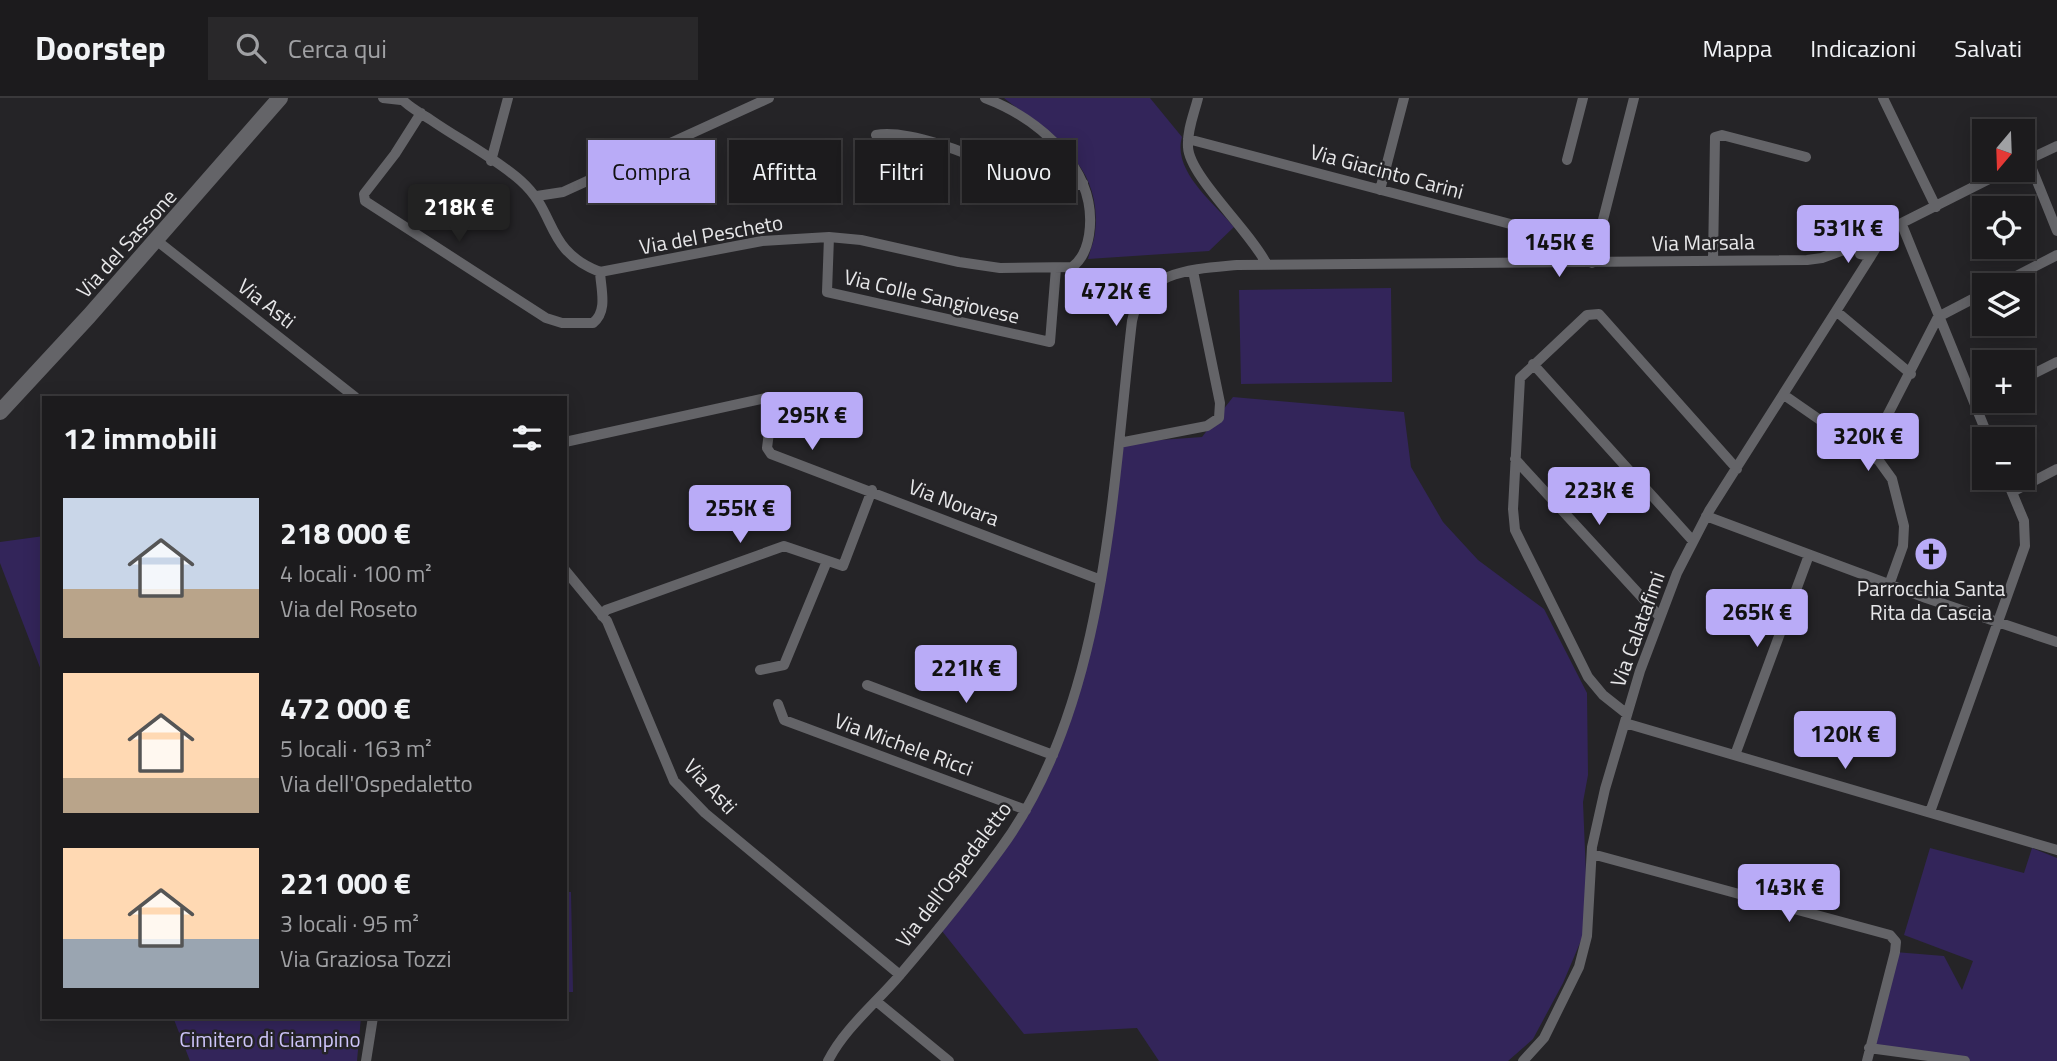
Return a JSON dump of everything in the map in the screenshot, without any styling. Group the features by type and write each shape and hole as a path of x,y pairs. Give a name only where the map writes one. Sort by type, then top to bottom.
{"main road":[{"name":"Via del Sassone","path":"0,412 280,98"}],"street":[{"path":"383,98 401,99 519,179 537,196 561,246 575,260 600,272 600,317 593,323 562,323 546,318 365,201 364,194 395,154 421,113"},
{"path":"491,161 508,98"},
{"path":"537,196 564,192 755,101 769,98"},
{"path":"985,98 1033,126 1062,150 1078,170 1090,224 1088,239 1079,262 1072,267 1056,268"},
{"path":"1198,98 1188,139 1188,152 1196,169 1252,239 1267,265"},
{"path":"1380,190 1404,98"},
{"path":"1567,160 1583,98"},
{"path":"1592,263 1634,98"},
{"path":"1883,98 1936,207"},
{"path":"876,135 899,136 954,150 983,161 1035,189 1057,191 1083,183"},
{"path":"1713,261 1715,137 1722,135 1806,157"},
{"name":"Via Giacinto Carini","path":"1188,139 1541,232 1556,263"},
{"path":"2035,156 2057,146"},
{"path":"2035,181 2057,231"},
{"path":"1864,252 1885,233 1984,182"},
{"path":"1902,225 1972,402"},
{"name":"Via Calatafimi","path":"1523,1061 1544,1038 1578,967 1587,936 1592,855 1605,789 1660,617 1693,541 1706,516 1836,311 1864,252 1885,233"},
{"name":"Via del Pescheto","path":"600,272 762,241 829,237 861,240 959,262 1000,268 1056,268"},
{"name":"Via Colle Sangiovese","path":"829,237 827,292 1050,342 1056,268"},
{"name":"Via Asti","path":"156,240 354,396"},
{"name":"Via Marsala","path":"1267,265 1807,260 1844,251 1864,252"},
{"path":"2022,273 2057,255"},
{"name":"Via dell'Ospedaletto","path":"828,1061 1002,848 1026,810 1053,755 1076,691 1101,580 1136,305 1152,284 1193,271 1267,265"},
{"path":"1119,443 1207,426 1219,418 1220,403 1193,271"},
{"path":"1886,418 1938,317 1972,299"},
{"path":"1836,311 1911,374"},
{"path":"1737,469 1602,315 1587,315 1522,375 1518,388 1513,514 1519,540 1588,677 1603,695 1626,718 1735,755 2057,850"},
{"path":"2035,373 2057,362"},
{"path":"1533,364 1693,541"},
{"path":"1784,395 1879,461 1890,474 1905,533 1889,585"},
{"name":"Via Novara","path":"567,442 769,397 774,401 767,446 771,454 1101,580"},
{"path":"1515,459 1660,617"},
{"path":"1930,812 2026,540 2024,521 2012,492 2057,469"},
{"path":"602,616 606,610 783,546 841,566 845,564 872,491"},
{"path":"1706,516 1889,585 2057,642"},
{"path":"1735,755 1809,555"},
{"path":"760,670 784,665 827,561"},
{"name":"Via Asti","path":"567,572 602,616 674,781 705,813 900,975"},
{"path":"867,685 1053,755"},
{"name":"Via Michele Ricci","path":"778,704 784,720 1026,810"},
{"path":"1592,855 1890,935 1896,942 1895,953 1867,1061"},
{"path":"876,1001 949,1061"},
{"path":"366,1061 373,1019"},
{"path":"1869,1048 1965,1061"}],"green space":[{"path":"1004,98 1150,98 1182,137 1183,162 1189,174 1234,227 1209,251 1088,259 1095,233 1095,209 1091,188 1076,162 1076,140 1057,140"},
{"path":"1391,288 1392,382 1241,384 1239,290"},
{"path":"1233,397 1404,412 1411,467 1443,522 1478,560 1544,609 1587,693 1588,775 1583,802 1588,924 1563,983 1533,1039 1508,1061 1159,1061 1137,1028 1024,1034 938,926 1019,822 1048,765 1078,676 1089,630 1119,443 1202,437"},
{"path":"42,536 42,673 0,563 0,542"},
{"path":"1930,848 2024,873 2032,848 2057,858 2057,1061 1965,1061 1869,1048 1895,952 1944,956 1962,990 1973,961 1904,935"},
{"path":"567,892 571,892 573,992 567,992"},
{"name":"Cimitero di Ciampino","path":"174,1019 361,1019 357,1061 190,1061"}],"place":[{"name":"Parrocchia Santa Rita da Cascia","path":"1931,554"}]}
